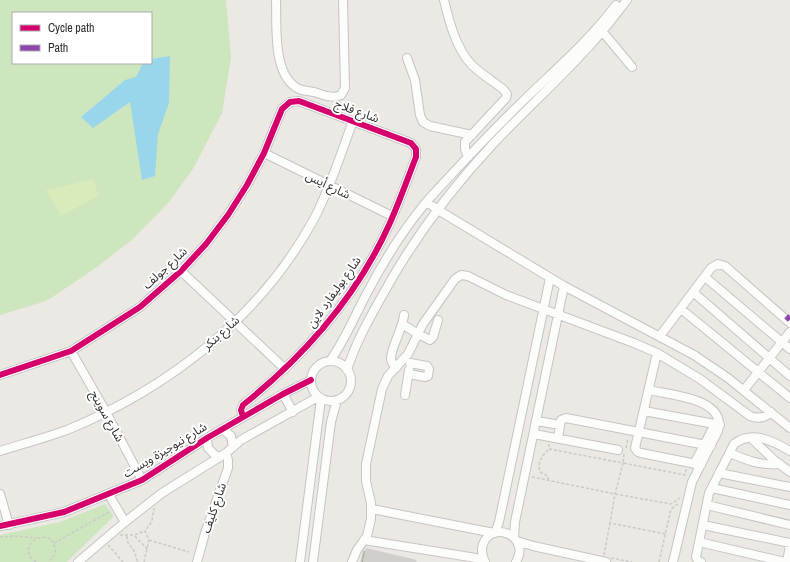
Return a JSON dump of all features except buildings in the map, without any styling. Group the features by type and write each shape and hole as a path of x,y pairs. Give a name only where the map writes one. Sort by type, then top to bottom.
{"street":[{"path":"276,0 279,58 285,76 300,89 334,97 341,94 345,88 343,0"},
{"path":"444,0 458,43 471,64 503,89 507,94 506,98 465,142 468,157"},
{"path":"330,361 347,333 366,294 389,253 427,202 468,157 521,103 587,40 620,0"},
{"path":"347,370 357,344 391,279 418,236 493,144 584,51 627,0"},
{"path":"602,31 632,67"},
{"path":"407,58 415,80 420,115 424,122 430,126 472,135"},
{"name":"شارع فلاج","path":"282,109 290,102 299,101 411,143 416,149 416,157"},
{"name":"شارع جولف","path":"0,375 71,351 140,307 182,270 206,244 228,215 247,185 264,153 282,109"},
{"name":"شارع بنكر","path":"0,451 65,430 106,412 137,396 171,374 203,350 236,321 257,300 283,268 315,216 329,185 353,121"},
{"name":"شارع أيس","path":"264,153 392,216"},
{"name":"شارع بوليفارد لاين","path":"243,417 241,407 265,388 310,344 345,299 376,251 416,157"},
{"path":"427,202 550,278 660,336 705,362 744,390 790,428"},
{"path":"660,336 713,266 718,264 723,265 790,323"},
{"path":"182,270 285,369"},
{"path":"405,395 409,374 409,358 418,334 423,324 455,279 461,275 468,276 506,295 634,343 657,354 700,379 750,416 759,418 771,412"},
{"path":"705,277 790,349"},
{"path":"485,562 482,554 482,546 487,538 494,533 500,514 550,278"},
{"path":"516,562 520,552 515,539 515,522 564,286"},
{"path":"693,292 790,376"},
{"path":"682,308 790,398"},
{"path":"396,368 391,359 391,354 404,315"},
{"path":"402,324 429,340 432,339 438,320"},
{"path":"744,390 790,332"},
{"path":"347,333 353,342 357,344"},
{"name":"شارع سوينج","path":"71,351 106,412 142,480"},
{"path":"657,354 635,448 638,452 697,464"},
{"path":"352,562 370,528 372,509 366,481 366,464 382,389 388,376 409,358"},
{"path":"409,358 428,366 429,369 428,376 426,377 409,374"},
{"path":"330,361 340,363 347,370 350,378 350,388 345,395 337,400 332,401 320,398 313,391 311,380 314,370 321,364 330,361"},
{"name":"شارع نيوجيزة ويست","path":"0,526 64,512 109,495 142,480 222,429 272,400 311,380"},
{"path":"265,388 272,400"},
{"path":"648,390 701,402 715,411 719,417 708,445 697,464 692,482 684,499 673,562"},
{"path":"283,394 293,412"},
{"path":"78,562 162,493 223,455 246,438 320,398"},
{"path":"300,562 320,398"},
{"path":"313,562 332,422 337,400"},
{"path":"644,411 717,424"},
{"path":"558,438 560,425 563,418 568,418 708,445"},
{"path":"537,421 560,425"},
{"path":"222,429 230,436 233,447"},
{"path":"534,434 618,450"},
{"path":"207,438 206,443 211,452 223,455"},
{"path":"701,562 698,561 696,557 707,505 712,488 734,444 740,440 751,438 765,439 790,451"},
{"path":"751,438 790,472"},
{"path":"730,452 752,462 770,465 780,464"},
{"name":"شارع كليف","path":"197,562 205,533 228,468 228,460 223,455"},
{"path":"719,473 790,487"},
{"path":"712,488 790,505"},
{"path":"0,494 9,525"},
{"path":"109,495 125,522"},
{"path":"707,505 790,524"},
{"path":"372,509 494,533 507,533 515,539 533,546 606,560"},
{"path":"699,542 786,562 790,544 703,525"},
{"path":"364,540 476,558 485,562"}],"path":[{"path":"545,441 550,442 549,449 540,460 538,466 540,472 548,476 548,481"},
{"path":"549,449 623,463 615,494 606,560 632,562"},
{"path":"525,476 670,504 684,499"},
{"path":"672,509 684,499"},
{"path":"659,562 672,509 670,504"},
{"path":"112,534 127,536 145,532 152,521 155,507"},
{"path":"54,544 117,508"},
{"path":"610,524 666,534"},
{"path":"144,562 149,540 145,532"},
{"path":"134,535 146,549"},
{"path":"0,537 14,536 48,538 54,544 55,552 54,556 48,562"},
{"path":"127,536 126,539 129,546 134,551 138,562"},
{"path":"36,538 31,544 29,552 32,559 36,562"},
{"path":"104,540 123,562"},
{"path":"149,540 189,552"}],"green space":[{"path":"0,0 226,0 231,58 222,113 193,169 168,203 133,239 97,267 43,302 0,315"},
{"path":"94,179 98,196 61,216 46,190"},
{"path":"105,504 114,516 67,562 0,562 0,535 60,522"}],"water":[{"path":"170,56 169,103 158,134 155,176 142,180 130,102 93,128 81,117 125,80 136,77 142,64 152,64 152,59"}],"marked path":[{"path":"786,320 790,316"}],"cycle path":[{"path":"0,375 71,351 140,307 181,271 206,244 228,215 247,185 264,153 282,109 290,102 299,101 411,143 416,149 416,157 400,200 376,251 361,276 345,300 307,346 287,367 243,405 241,410 243,417"},
{"path":"0,526 64,512 142,480 207,438 283,394 311,380"}]}
